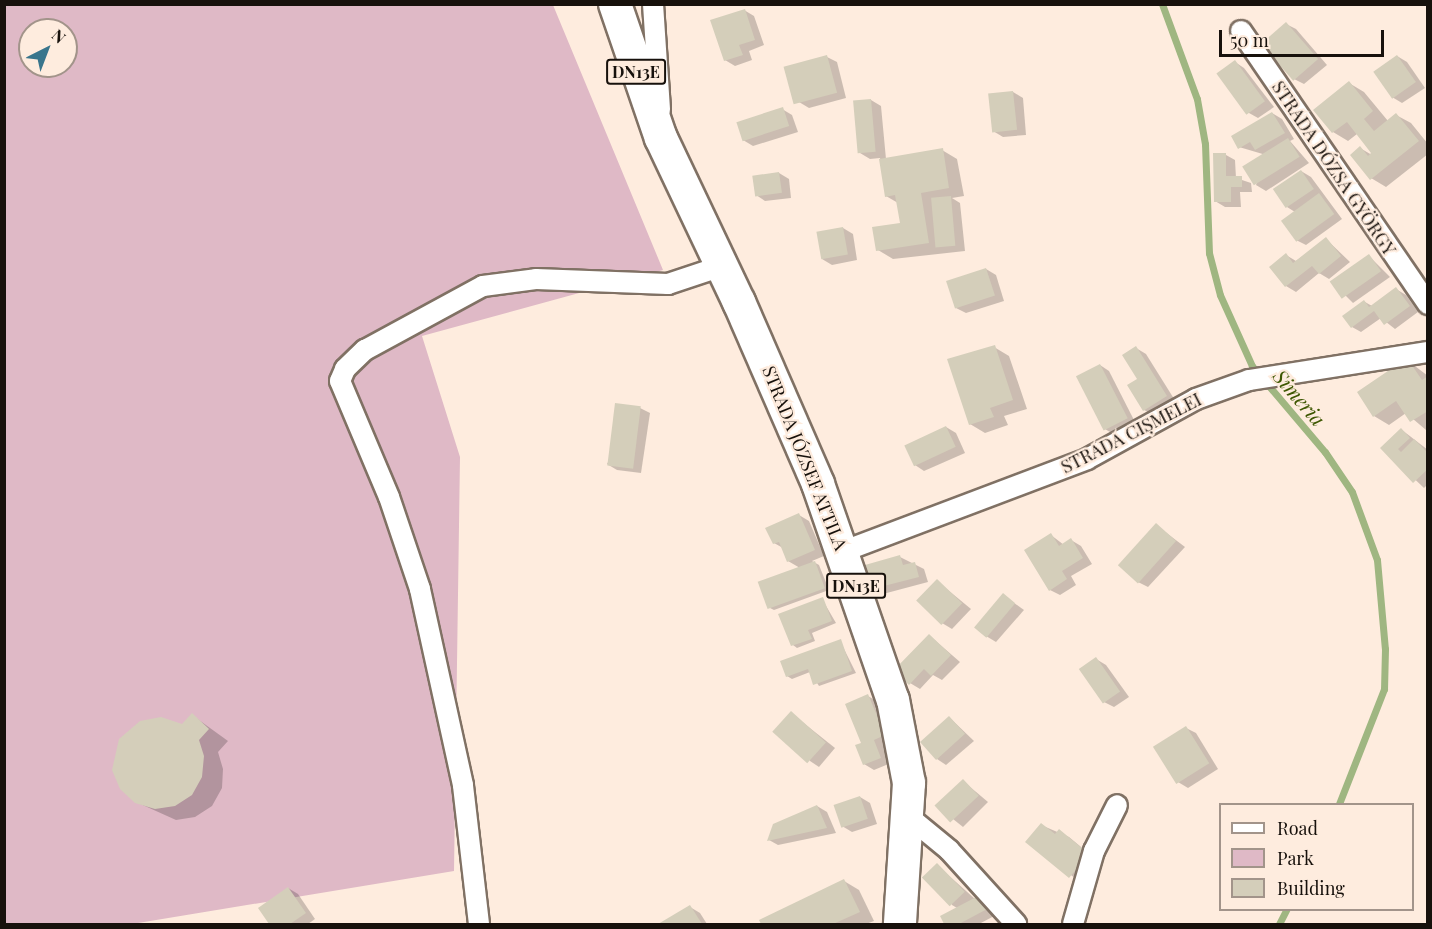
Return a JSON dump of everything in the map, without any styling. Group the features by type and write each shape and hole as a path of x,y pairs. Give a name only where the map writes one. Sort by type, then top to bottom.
{"main road":[{"name":"DN13E","path":"615,4 661,138"},
{"name":"STRADA JÓZSEF ATTILA","path":"661,138 791,418 844,551 902,733 909,817 900,924"}],"street":[{"name":"STRADA JÓZSEF ATTILA","path":"653,4 661,138"},
{"name":"STRADA DÓZSA GYÖRGY","path":"1241,31 1428,304"},
{"path":"479,924 463,786 420,589 389,497 340,381 345,369 365,350 483,286 546,279 668,284 722,266"},
{"name":"STRADA CIȘMELEI","path":"844,551 1087,459 1196,399 1249,380 1276,373 1428,352"},
{"path":"1073,924 1094,851 1116,805"},
{"path":"909,817 943,844 1016,924"}],"green space":[{"path":"5,5 553,5 663,270 422,336 460,457 454,871 132,924 5,924"}],"building":[{"path":"745,9 755,40 739,45 743,55 724,61 710,20"},
{"path":"1286,22 1318,59 1293,81 1261,44"},
{"path":"827,55 837,93 794,104 784,67"},
{"path":"1397,55 1416,82 1392,99 1373,72"},
{"path":"1235,60 1265,101 1246,115 1216,74"},
{"path":"1349,81 1373,111 1364,119 1374,131 1396,113 1419,141 1370,180 1350,155 1360,146 1368,156 1371,153 1347,122 1332,133 1313,110"},
{"path":"1013,91 1017,130 992,132 988,94"},
{"path":"871,99 876,152 858,153 853,101"},
{"path":"783,107 789,126 743,141 736,122"},
{"path":"1272,112 1285,133 1255,150 1250,142 1238,149 1231,136"},
{"path":"1288,138 1300,157 1254,185 1242,167"},
{"path":"943,148 949,188 921,193 929,243 876,251 872,227 900,223 895,195 885,197 879,159"},
{"path":"1213,153 1226,153 1226,176 1242,176 1242,187 1231,187 1231,202 1214,202"},
{"path":"1301,170 1314,189 1286,208 1273,189"},
{"path":"779,172 782,193 755,197 752,176"},
{"path":"1319,193 1334,214 1296,242 1281,221"},
{"path":"951,196 955,246 935,248 931,198"},
{"path":"843,227 848,255 821,259 816,232"},
{"path":"1326,237 1341,256 1319,274 1312,266 1285,287 1269,267 1286,253 1293,263"},
{"path":"1369,254 1381,271 1342,299 1330,282"},
{"path":"986,268 995,296 955,309 946,281"},
{"path":"1396,287 1410,306 1384,325 1374,311 1351,328 1342,316 1364,300 1369,307"},
{"path":"995,345 1013,400 990,408 994,417 969,425 947,359"},
{"path":"1136,346 1167,396 1143,411 1127,385 1137,379 1122,355"},
{"path":"1407,358 1422,380 1428,376 1428,411 1410,422 1396,401 1373,417 1357,392"},
{"path":"1100,364 1128,418 1104,431 1076,376"},
{"path":"615,403 641,406 633,469 607,466"},
{"path":"946,426 956,447 914,466 904,445"},
{"path":"1401,428 1410,438 1398,449 1401,452 1414,439 1428,453 1428,469 1413,483 1380,448"},
{"path":"799,513 815,550 787,562 779,542 773,544 765,528"},
{"path":"1156,523 1176,541 1138,583 1118,565"},
{"path":"1051,533 1059,546 1071,538 1083,558 1062,571 1067,579 1049,591 1024,550"},
{"path":"900,555 903,565 915,562 919,577 872,589 865,565"},
{"path":"815,561 825,588 768,609 758,582"},
{"path":"937,579 962,603 941,625 916,601"},
{"path":"1003,593 1015,603 986,638 974,627"},
{"path":"823,597 832,621 808,630 812,639 791,646 778,614"},
{"path":"929,634 951,655 931,676 924,669 909,685 894,670"},
{"path":"841,639 852,671 813,685 808,669 786,677 780,661"},
{"path":"1096,657 1120,691 1103,703 1079,669"},
{"path":"868,694 885,735 874,740 881,758 863,765 855,745 861,743 845,704"},
{"path":"791,711 826,742 807,763 772,732"},
{"path":"192,713 209,729 199,740 204,756 202,777 192,795 175,806 155,809 135,803 120,789 112,770 119,739 140,721 161,717 182,724"},
{"path":"949,716 965,734 936,760 920,742"},
{"path":"1186,726 1209,763 1176,784 1153,747"},
{"path":"963,779 979,796 950,822 934,806"},
{"path":"860,796 868,819 841,828 834,805"},
{"path":"817,805 827,828 767,841 773,824"},
{"path":"1041,823 1055,834 1059,829 1089,854 1069,878 1025,842"},
{"path":"937,863 965,892 950,906 922,878"},
{"path":"844,879 860,912 833,924 761,924 759,920"},
{"path":"288,887 306,913 290,924 269,924 258,908"},
{"path":"982,894 989,908 959,924 944,924 940,916"},
{"path":"690,905 702,924 658,924"}],"waterway":[{"name":"Simeria","path":"1162,4 1197,99 1205,144 1209,253 1220,295 1252,366 1325,452 1352,492 1377,560 1385,649 1384,689 1339,803"},
{"name":"Simeria","path":"1279,924 1286,911"}]}
